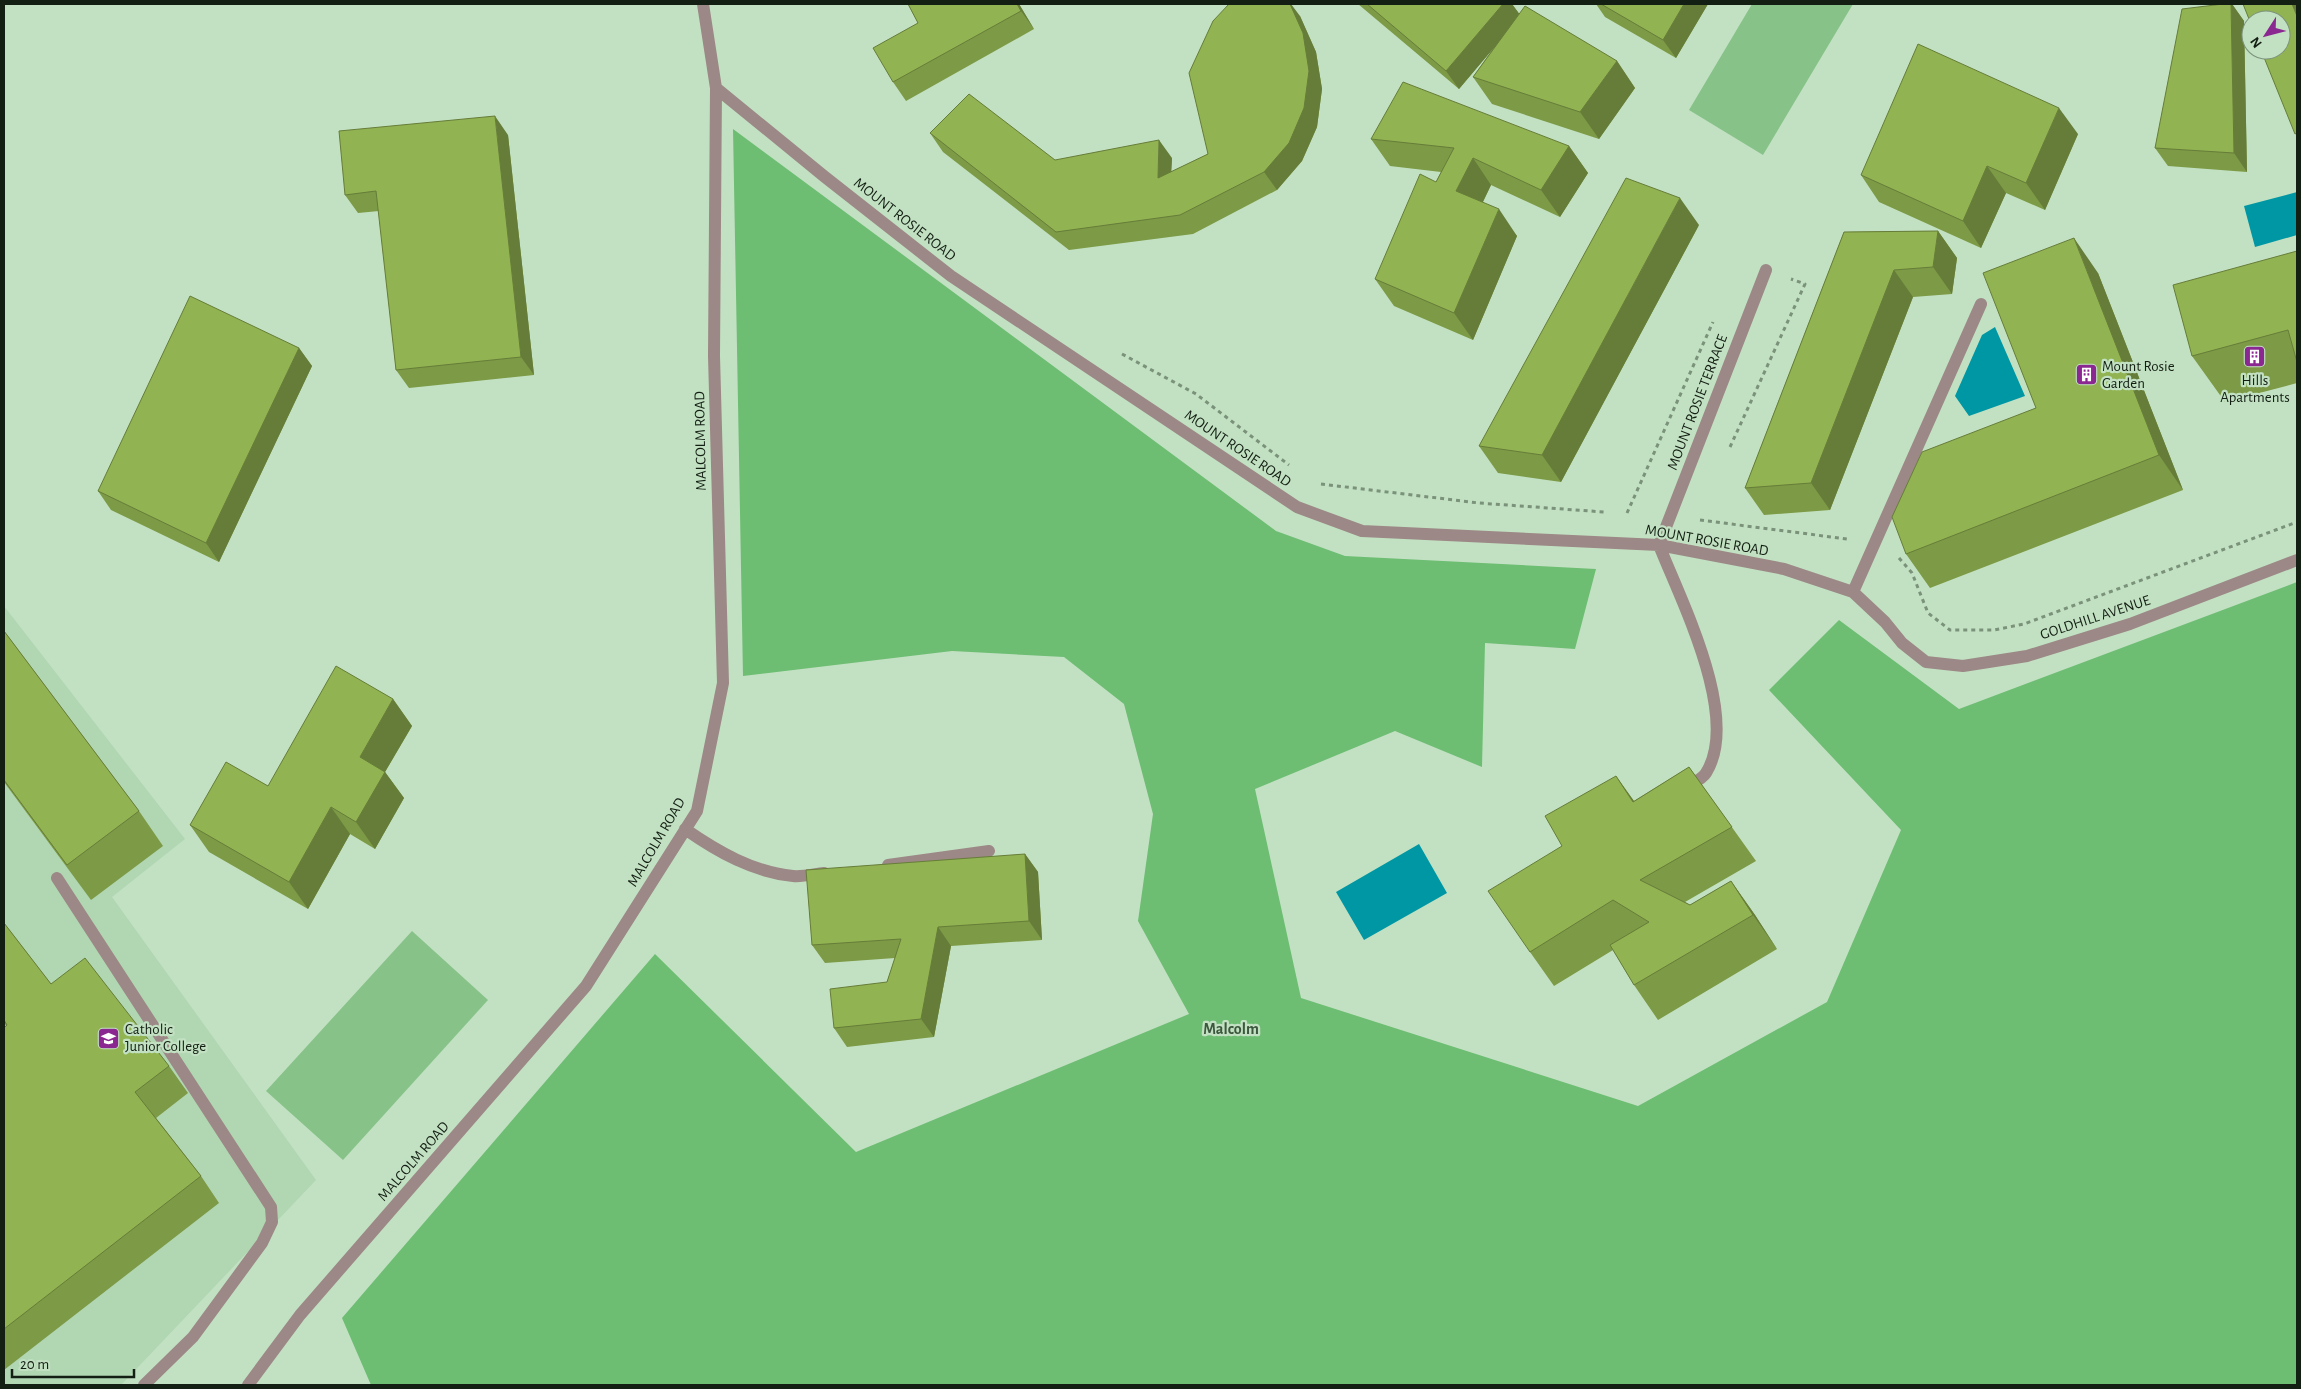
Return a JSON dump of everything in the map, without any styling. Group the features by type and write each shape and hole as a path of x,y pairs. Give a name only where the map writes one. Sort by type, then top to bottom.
{"street":[{"path":"703,4 716,88"},
{"name":"MOUNT ROSIE ROAD","path":"716,88 825,178 951,276 1297,507 1362,531 1659,545 1784,569 1853,592 1885,622 1902,643"},
{"name":"MALCOLM ROAD","path":"248,1385 300,1314 586,986 697,811 723,683 714,356 716,88"},
{"name":"MOUNT ROSIE TERRACE","path":"1659,545 1766,270"},
{"path":"1853,592 1981,304"},
{"path":"1659,545 1710,675 1717,723 1714,753 1705,775 1673,795"},
{"name":"GOLDHILL AVENUE","path":"1902,643 1926,662 1963,666 2027,656 2130,624 2297,560"},
{"path":"685,829 716,850 758,869 794,877 833,872"},
{"path":"872,867 989,851"},
{"path":"57,878 271,1207 272,1222 262,1243 193,1337 144,1385"}],"path":[{"path":"1726,456 1805,284 1766,270"},
{"path":"1627,513 1716,314"},
{"path":"1118,352 1196,394 1297,471"},
{"path":"1312,483 1479,503 1607,512"},
{"path":"1700,511 1696,520 1875,543 1897,556 1912,574 1928,613 1950,630 1994,630 2024,624 2297,522"},
{"path":"1617,513 1670,516"}],"shaded area":[{"path":"1752,4 1853,4 1763,155 1689,110"},
{"name":"Catholic Junior College","path":"4,606 185,839 112,897 316,1180 121,1385 4,1385"},
{"path":"412,931 488,1000 343,1160 266,1091"}],"green space":[{"path":"733,129 1276,531 1345,556 1596,569 1575,649 1485,643 1482,767 1395,731 1255,789 1301,998 1638,1106 1827,1002 1901,830 1769,690 1839,620 1959,709 2297,582 2297,1385 371,1385 342,1318 655,954 856,1152 1189,1014 1138,921 1153,814 1124,704 1064,657 952,651 743,676"}],"water":[{"path":"2297,192 2297,235 2255,247 2244,206"},
{"path":"1995,327 2025,396 1969,416 1955,396 1982,335"},
{"path":"1419,844 1447,893 1364,940 1336,892"}],"building":[{"path":"908,4 1017,4 1021,11 893,82 873,48 918,23"},
{"path":"1229,4 1290,4 1303,33 1309,71 1304,108 1289,143 1264,172 1180,215 1056,232 930,133 969,94 1055,160 1159,140 1158,178 1208,154 1189,73 1213,21"},
{"path":"1367,4 1503,4 1446,71"},
{"path":"1601,4 1684,4 1663,40"},
{"path":"2231,4 2234,153 2155,148 2182,9"},
{"path":"2243,4 2292,4 2297,16 2297,133 2295,134 2265,60 2291,60 2291,10 2245,10"},
{"path":"1525,6 1617,61 1580,112 1473,77"},
{"path":"1918,44 2059,108 2026,183 1987,166 1963,221 1861,175"},
{"path":"1403,82 1569,146 1541,190 1473,158 1456,191 1499,209 1454,313 1375,279 1420,174 1436,182 1454,148 1371,139"},
{"path":"495,116 521,357 396,370 376,191 345,195 339,131"},
{"path":"1626,178 1680,198 1542,455 1479,446"},
{"path":"1938,231 1933,267 1894,270 1811,483 1745,488 1844,232"},
{"name":"Mount Rosie Garden","path":"2074,238 2159,455 1906,554 1892,517 1922,452 2036,408 1983,273"},
{"path":"2297,251 2297,362 2288,330 2192,356 2173,285"},
{"path":"190,296 299,348 206,543 98,491"},
{"path":"4,631 139,811 67,865 4,780"},
{"path":"336,666 393,699 360,757 385,772 356,822 331,807 289,882 190,825 226,762 268,786"},
{"path":"1689,767 1732,827 1640,880 1690,905 1731,881 1753,915 1634,985 1610,945 1649,922 1613,900 1530,952 1488,891 1562,846 1545,816 1616,776 1633,802"},
{"path":"1025,854 1029,921 938,927 921,1019 834,1028 830,989 887,982 901,939 812,945 806,870"},
{"path":"4,923 51,984 85,958 169,1066 135,1092 201,1176 4,1329 4,1028 7,1025 4,1020"}],"place":[{"name":"Hills Apartments","path":"2255,357"},
{"name":"Mount Rosie Garden","path":"2086,375"},
{"name":"Catholic Junior College","path":"109,1038"}],"district":[{"name":"Malcolm","path":"1231,1028"}]}
